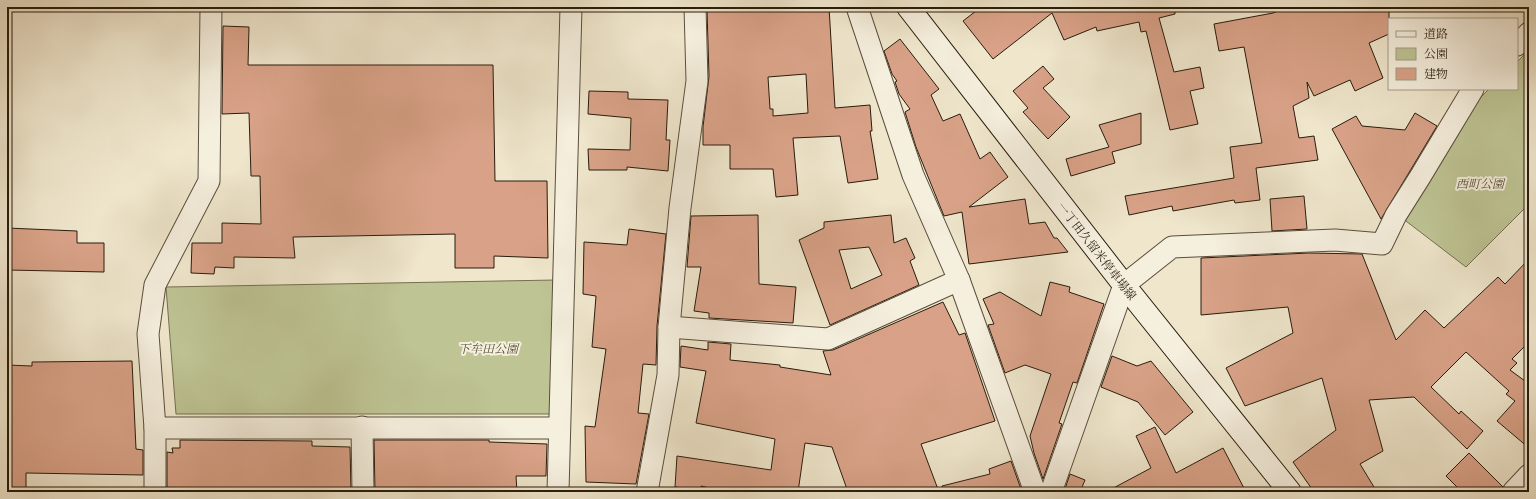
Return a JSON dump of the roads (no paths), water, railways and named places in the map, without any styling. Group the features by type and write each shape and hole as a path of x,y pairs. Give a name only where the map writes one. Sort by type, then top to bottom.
{"main road":[{"name":"一丁田久留米停車場線","path":"908,7 1124,285 1290,492"}],"street":[{"path":"155,492 155,428 148,334 155,285 209,181 211,7"},
{"path":"558,492 571,7"},
{"path":"647,492 668,375 669,327 680,208 697,81 695,7"},
{"path":"857,7 913,175 959,280 1035,492"},
{"path":"1518,44 1529,34"},
{"path":"1050,492 1124,285 1172,247 1335,240 1382,244 1396,215 1471,90"},
{"path":"669,327 828,339 959,280"},
{"path":"362,427 363,492"},
{"path":"155,428 560,428"},
{"path":"1513,492 1529,475"}],"park label":[{"name":"西町公園","path":"1480,183"},
{"name":"下牟田公園","path":"488,348"}]}
